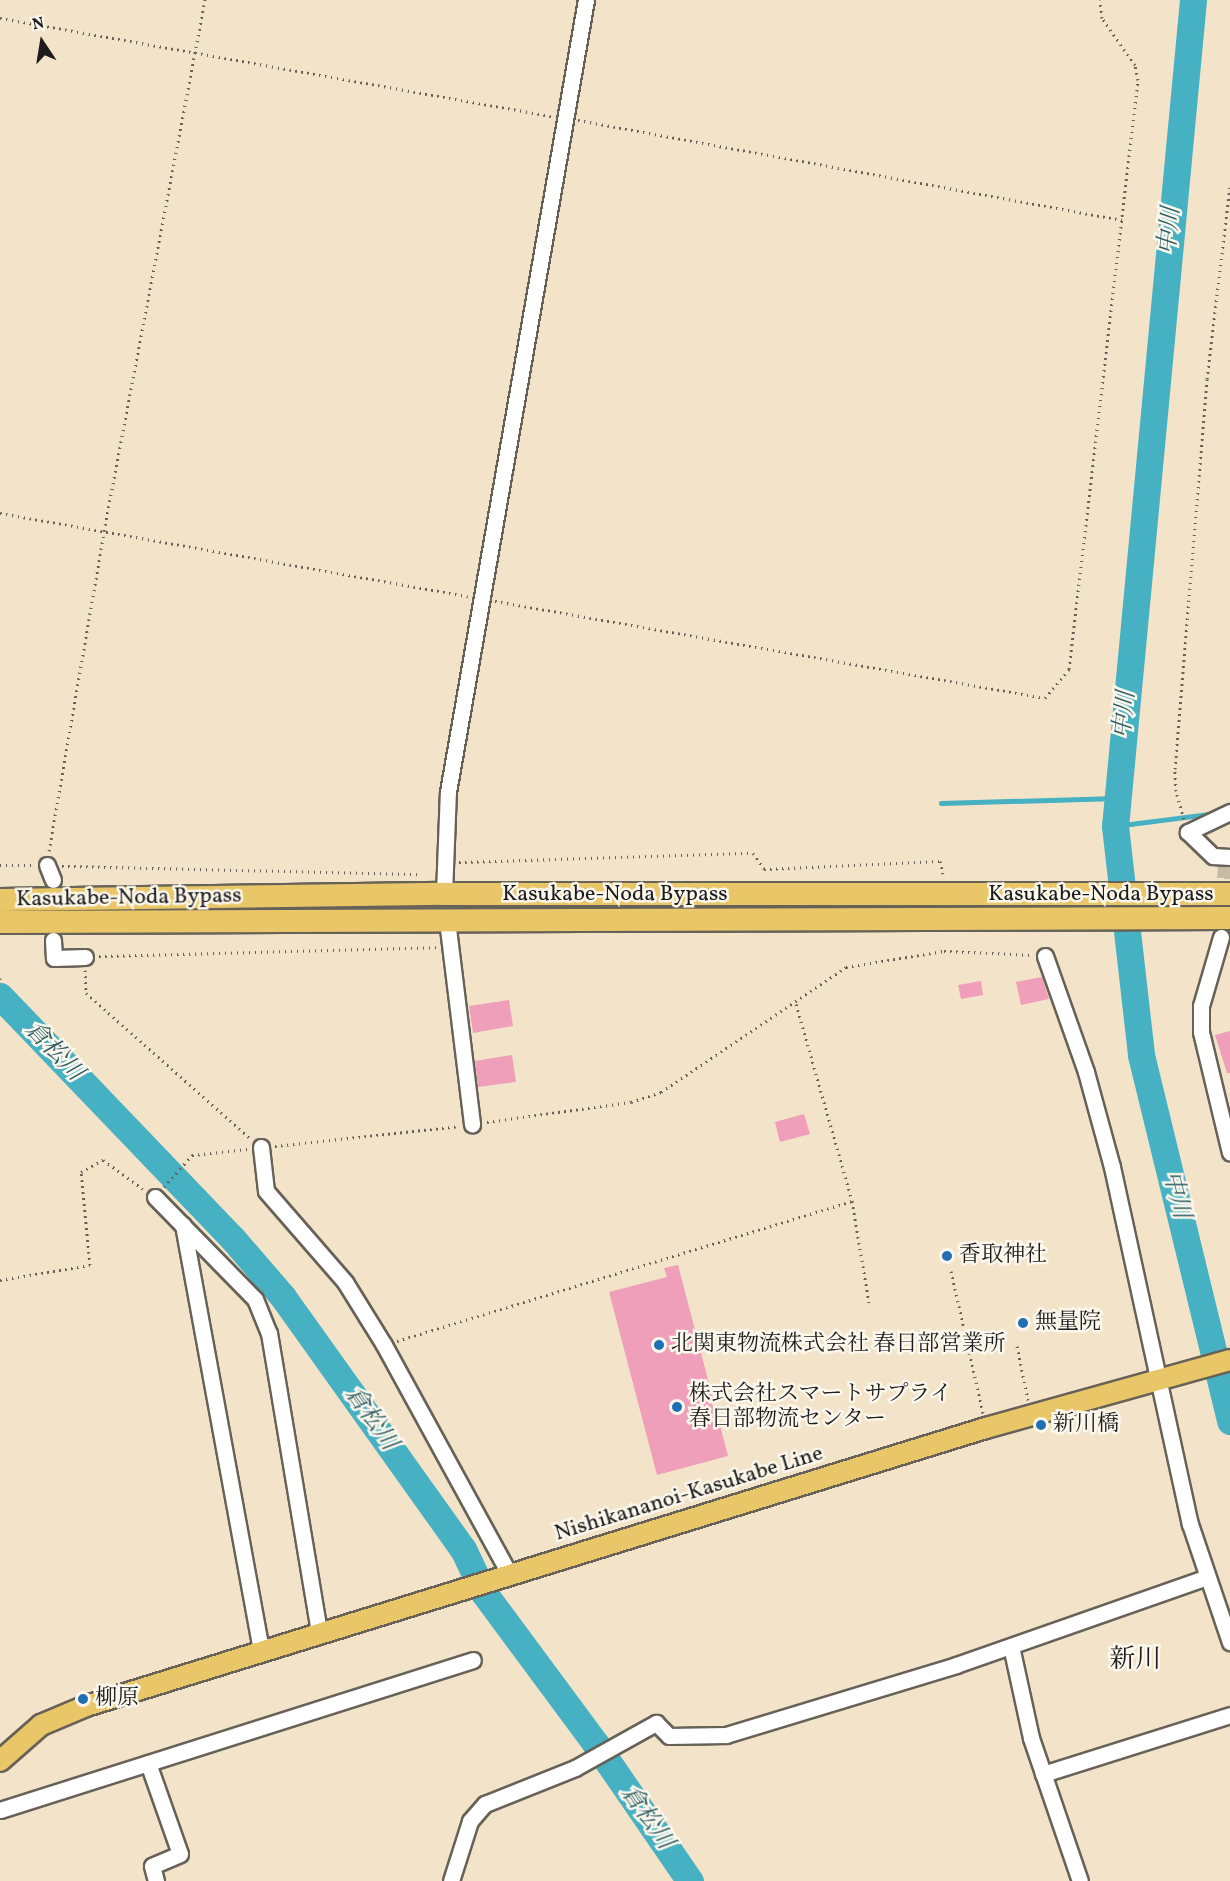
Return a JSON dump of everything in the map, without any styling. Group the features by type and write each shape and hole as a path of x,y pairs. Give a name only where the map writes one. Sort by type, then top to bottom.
{"highway":[{"name":"Kasukabe-Noda Bypass","path":"0,900 444,877 1047,896 1230,894"},
{"name":"Kasukabe-Noda Bypass","path":"0,922 1198,918 1225,928"}],"main road":[{"path":"1170,1376 1230,1360"},
{"name":"Nishikananoi-Kasukabe Line","path":"319,1633 1031,1414 1170,1376"},
{"path":"0,1761 33,1731 63,1714 319,1633"}],"street":[{"path":"444,877 448,792 586,0"},
{"path":"1230,812 1188,832 1213,856 1230,857"},
{"path":"47,865 53,880"},
{"path":"447,920 472,1124"},
{"path":"1225,928 1201,1006 1201,1032 1230,1153"},
{"path":"53,940 54,958 85,957"},
{"path":"1045,956 1086,1072 1170,1376 1190,1524 1205,1578 1230,1642"},
{"path":"261,1148 266,1191 345,1282 384,1345 509,1573"},
{"path":"155,1197 255,1299 269,1333 319,1633"},
{"path":"183,1225 261,1652"},
{"path":"450,1881 470,1821 485,1804 575,1768 616,1742 656,1723 669,1736 726,1735 1011,1646 1205,1578"},
{"path":"1011,1646 1026,1700 1031,1738 1080,1881"},
{"path":"0,1810 473,1660"},
{"path":"1043,1774 1230,1715"},
{"path":"148,1763 180,1854 152,1866 156,1881"}],"path":[{"path":"47,865 104,531 205,0"},
{"path":"0,513 1044,698 1070,669 1138,80 1135,66 1102,18 1100,0"},
{"path":"0,18 566,118 1122,220"},
{"path":"1188,832 1176,791 1175,769 1207,379 1230,186"},
{"path":"0,865 444,877 753,853 764,868 940,861 943,874"},
{"path":"261,1148 86,993 85,957 451,947"},
{"path":"0,1280 90,1265 81,1172 103,1160 155,1197 192,1155 472,1124 631,1102 662,1092 796,1004 846,967 944,951 1045,956"},
{"path":"796,1004 852,1201 869,1303"},
{"path":"384,1345 852,1201"},
{"path":"951,1271 986,1428"},
{"path":"1017,1346 1031,1414"}],"building":[{"path":"1042,977 1049,999 1021,1005 1016,982"},
{"path":"981,981 983,995 961,999 958,985"},
{"path":"509,1000 513,1026 473,1033 469,1006"},
{"path":"1230,1031 1230,1073 1227,1073 1215,1035"},
{"path":"512,1055 516,1082 478,1087 475,1061"},
{"path":"804,1114 810,1134 780,1142 775,1122"},
{"path":"678,1265 728,1456 657,1475 609,1292 667,1277 664,1268"}],"waterway":[{"name":"中川","path":"1193,0 1115,826 1141,1055 1230,1421"},
{"path":"941,803 1117,798"},
{"path":"1115,826 1209,814 1230,804"},
{"name":"倉松川","path":"0,996 233,1239 283,1297 463,1549 484,1593 595,1743 690,1881"}],"tunnel":[{"path":"1223,901 1226,857"}],"place":[{"name":"香取神社","path":"947,1256"},
{"name":"無量院","path":"1023,1323"},
{"name":"北関東物流株式会社 春日部営業所","path":"659,1345"},
{"name":"株式会社スマートサプライ 春日部物流センター","path":"677,1407"},
{"name":"新川橋","path":"1041,1425"},
{"name":"柳原","path":"83,1699"}],"district":[{"name":"新川","path":"1135,1661"}]}
